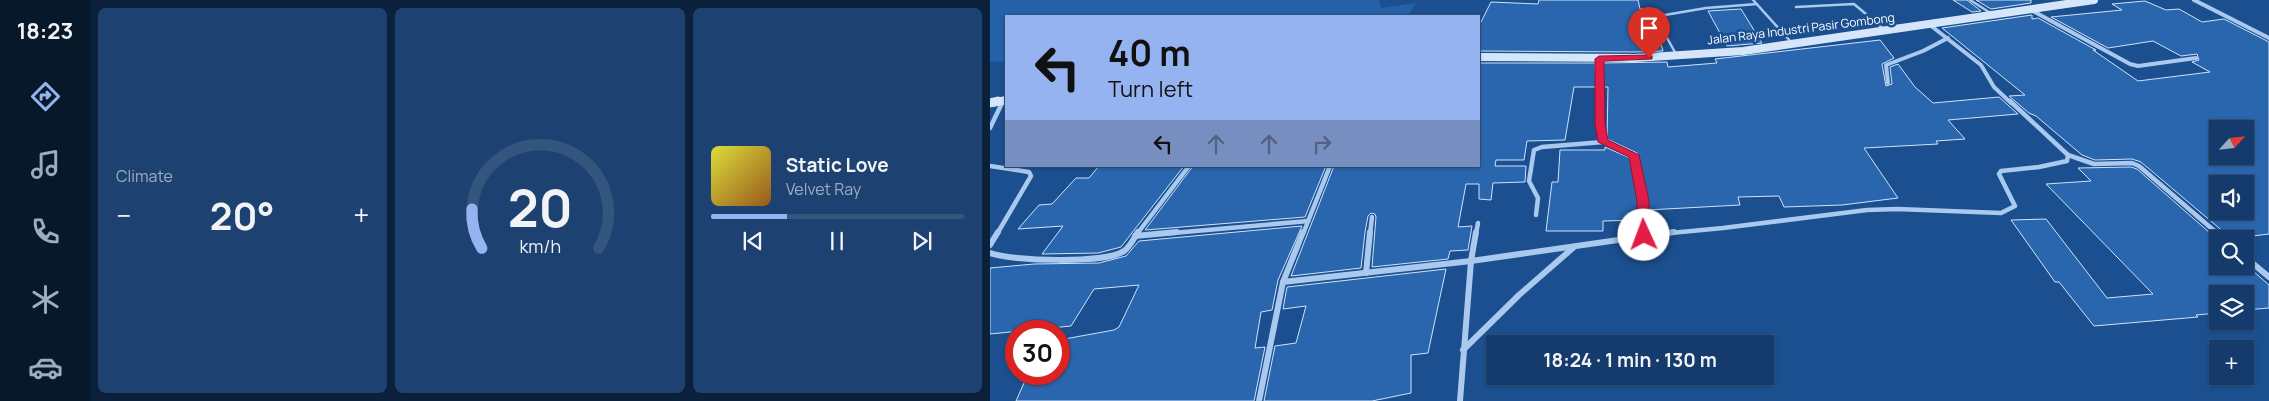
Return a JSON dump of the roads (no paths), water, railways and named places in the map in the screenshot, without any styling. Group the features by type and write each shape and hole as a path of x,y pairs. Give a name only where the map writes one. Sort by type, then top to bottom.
{"main road":[{"name":"Jalan Raya Industri Pasir Gombong","path":"1480,57 1599,59 1677,56 1794,45 2094,0"},
{"path":"990,103 1004,100"}],"street":[{"path":"2194,0 2269,38"},
{"path":"2031,10 2130,64 2138,66 2196,58"},
{"path":"1930,24 1981,65 1994,87 2068,155 2094,164 2132,163 2139,166 2214,230"},
{"path":"1888,83 1886,66 1891,62 1923,51 1948,38"},
{"path":"1599,59 1600,124 1603,142"},
{"path":"990,128 1004,100"},
{"path":"1536,215 1538,198 1529,181 1534,150 1542,147 1603,142 1634,155 1643,201 1644,235"},
{"path":"1283,282 1471,261 1644,235 1723,228 1867,210 1897,209 2001,213 2015,206 1999,174 2001,171 2055,164 2066,161 2068,155"},
{"path":"990,166 1029,172 1031,176 990,245"},
{"path":"990,253 998,257 1025,260 1116,255 1124,251 1188,167"},
{"path":"1259,401 1283,282 1330,167"},
{"path":"1366,273 1372,218"},
{"path":"1135,236 1308,221"},
{"path":"1460,401 1471,261 1478,223"},
{"path":"1463,351 1519,295 1574,246"},
{"path":"2254,264 2269,277"}],"lane":[{"path":"1753,0 1794,45"},
{"path":"1970,0 1994,15"},
{"path":"1659,16 1706,8 1757,4"},
{"path":"1796,7 1854,4 1887,31"},
{"path":"1667,38 1677,56"}]}
